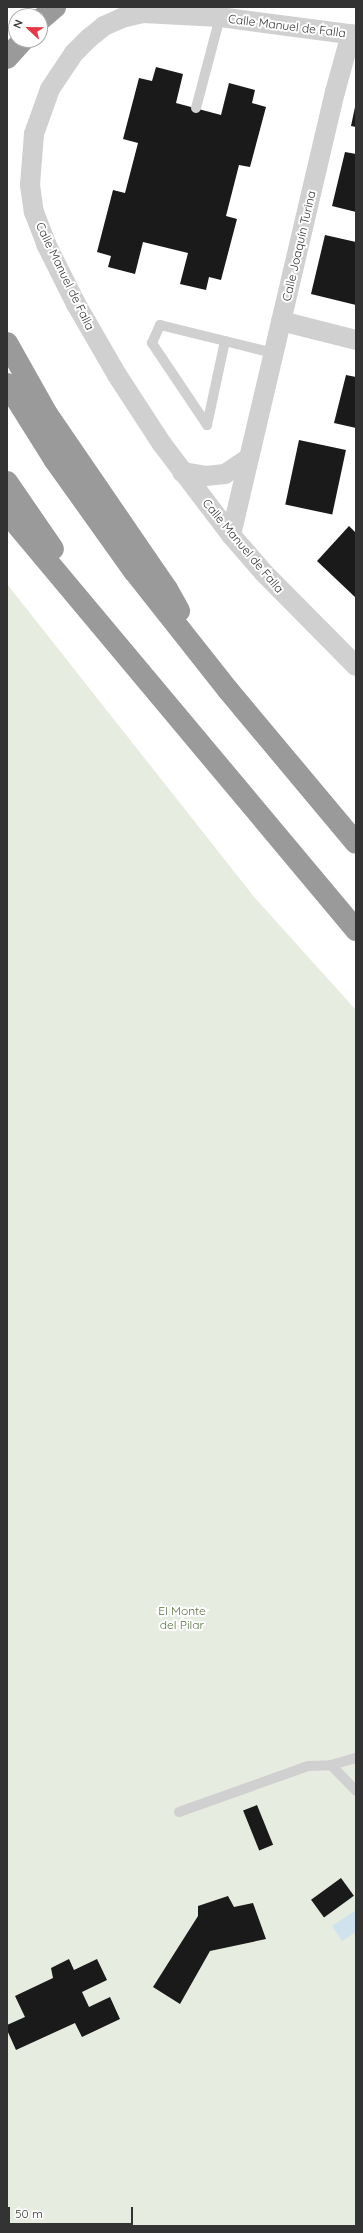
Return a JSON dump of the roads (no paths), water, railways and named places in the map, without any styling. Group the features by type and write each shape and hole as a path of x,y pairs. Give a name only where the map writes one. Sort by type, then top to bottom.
{"highway":[{"path":"7,58 16,48"},
{"path":"7,329 47,414"},
{"path":"7,343 47,414 167,589 208,665"},
{"path":"7,384 54,459 134,571 208,665 356,843"},
{"path":"7,482 146,680"},
{"path":"7,513 356,930"}],"street":[{"name":"Calle Manuel de Falla","path":"353,35 220,17 143,13 122,18 104,26 74,53 50,89 34,134 30,159 30,185 34,212 46,244 76,304 117,375 182,472 231,535 264,573 356,666"},
{"name":"Calle Joaquín Turina","path":"231,535 335,92 353,35"},
{"path":"281,321 356,340"},
{"path":"182,472 206,476 225,474 249,458"}],"lane":[{"path":"196,108 220,17"},
{"path":"225,341 207,425 152,343 160,325 225,341 273,354"},
{"path":"178,1812 308,1766 331,1765 356,1758"},
{"path":"331,1765 356,1790"}],"water":[{"path":"356,1910 356,1932 342,1941 332,1926"}],"park label":[{"name":"El Monte del Pilar","path":"182,1618"}]}
